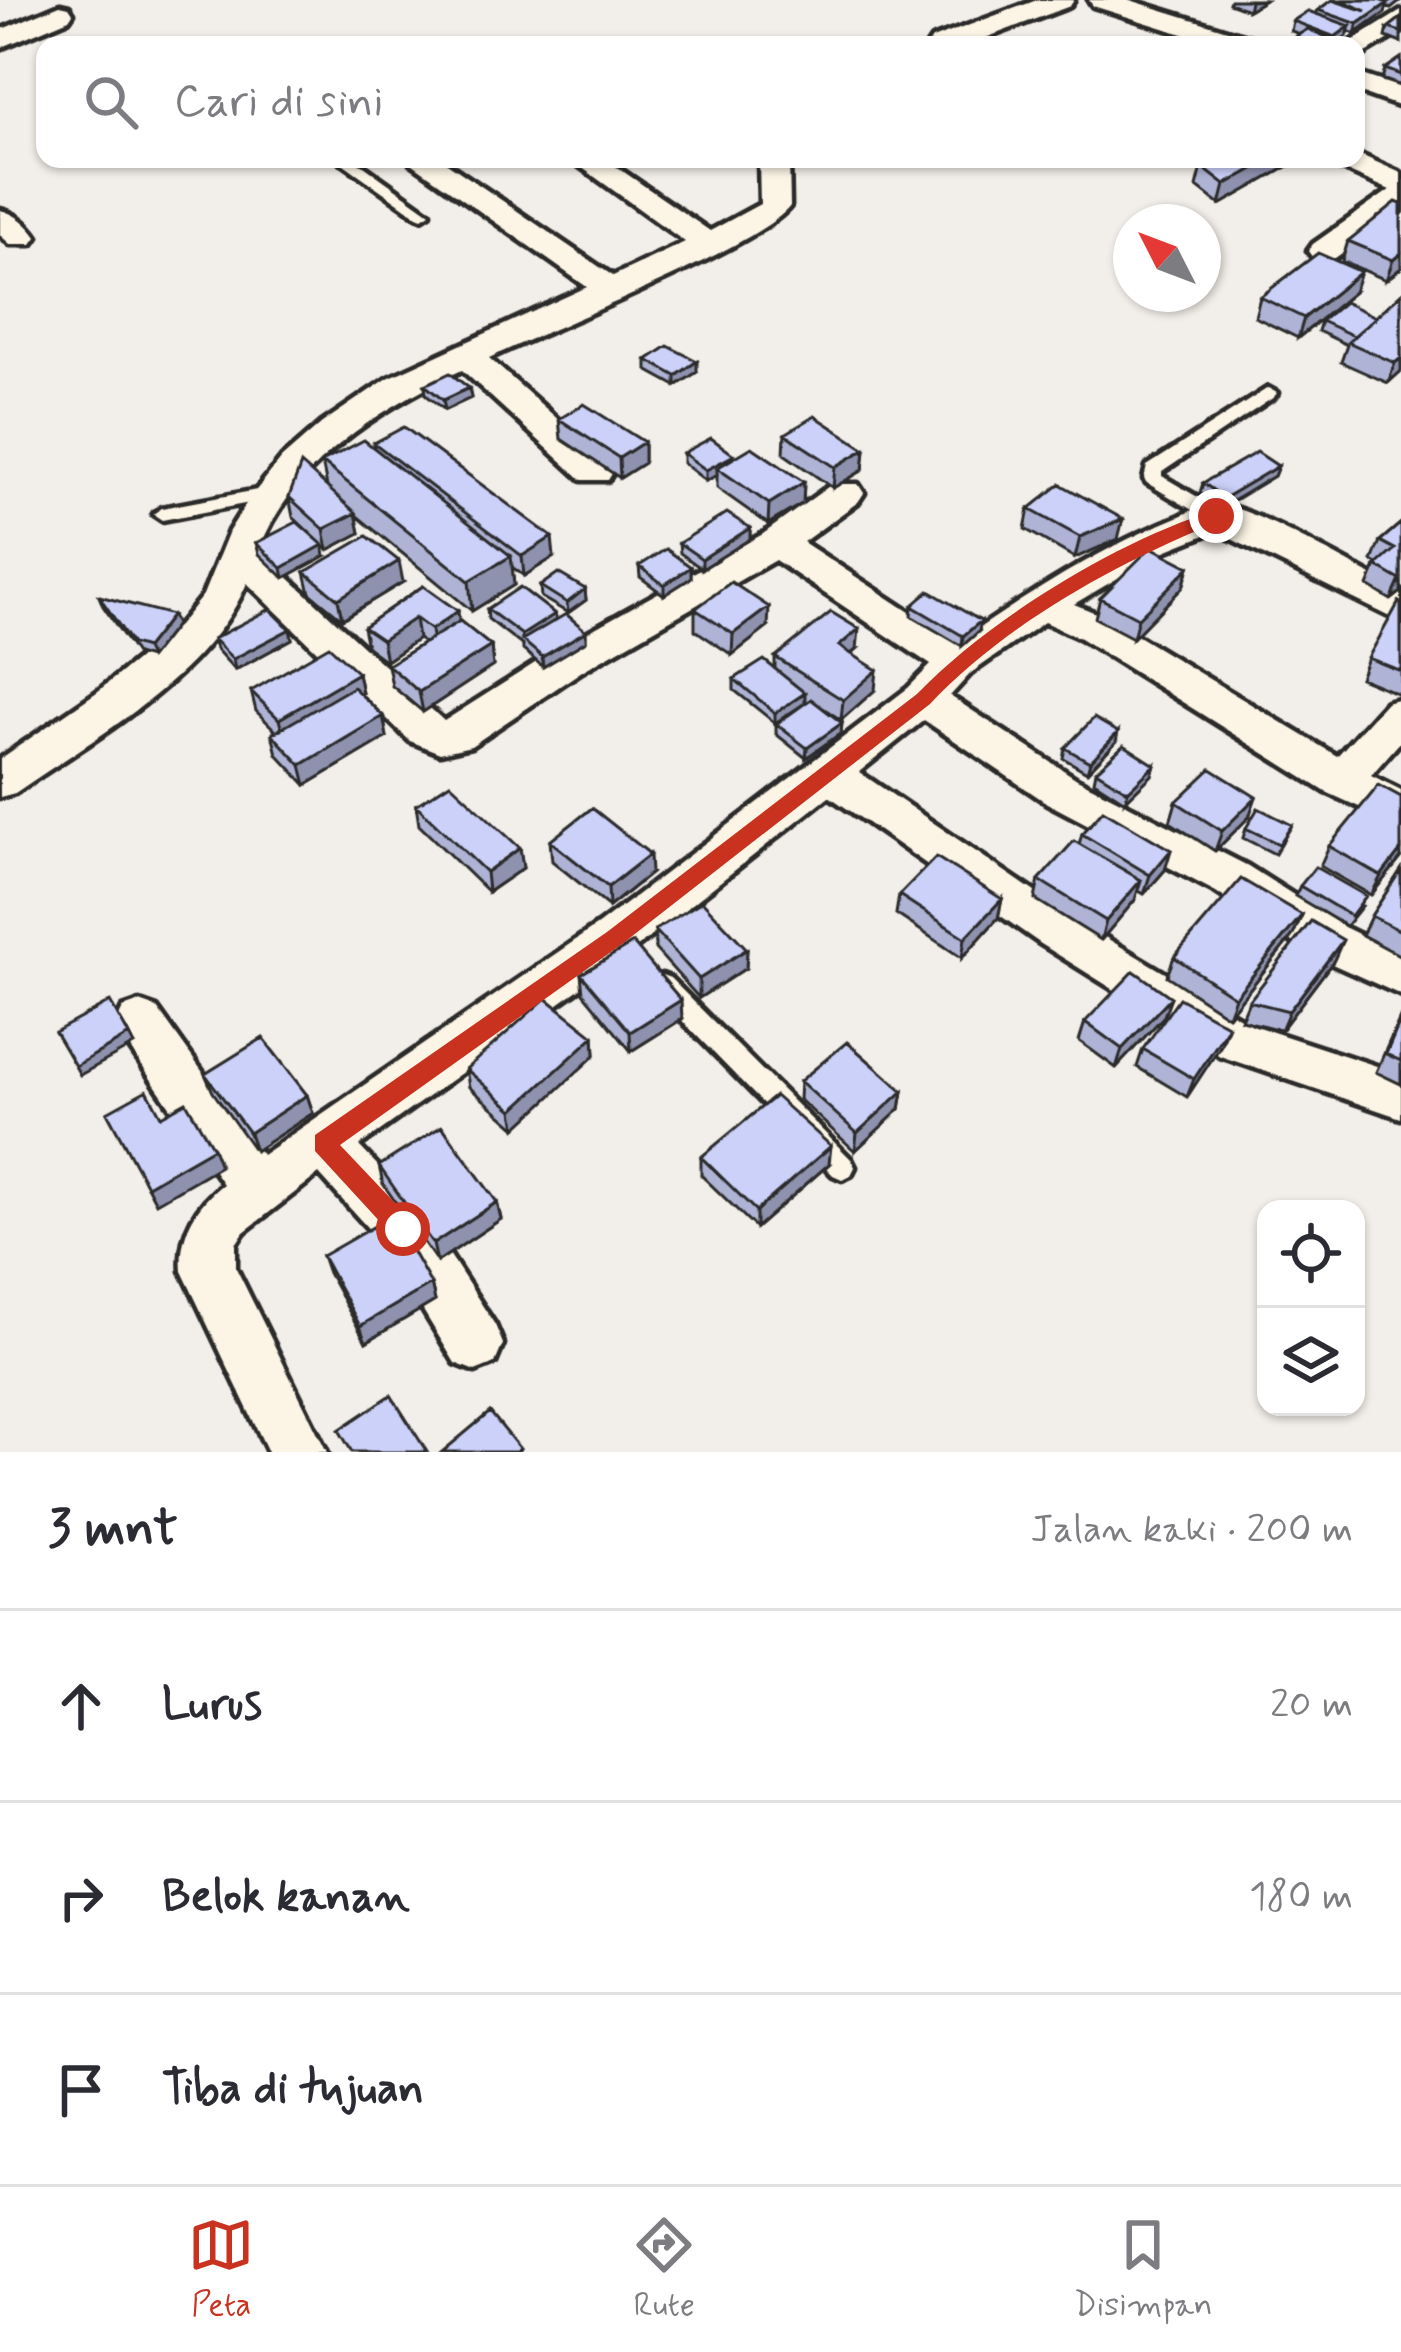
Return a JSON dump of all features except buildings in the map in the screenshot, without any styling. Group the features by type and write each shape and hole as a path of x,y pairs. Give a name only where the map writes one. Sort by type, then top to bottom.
{"street":[{"path":"33,0 60,13"},
{"path":"0,40 90,0"},
{"path":"966,36 1061,0"},
{"path":"1102,0 1217,36"},
{"path":"1365,45 1401,19"},
{"path":"1365,84 1401,98"},
{"path":"434,168 612,290"},
{"path":"599,168 710,245"},
{"path":"0,781 179,647 210,616 247,532 273,493 307,454 352,415 400,386 764,218 775,206 774,168"},
{"path":"1365,168 1401,184"},
{"path":"1324,251 1401,197"},
{"path":"467,356 596,472"},
{"path":"240,554 424,730 440,737 467,730 568,661 776,543 844,494"},
{"path":"298,1452 209,1271 206,1252 211,1230 256,1190 323,1143 631,954 828,773 923,699 958,663 1041,605 1147,544 1216,516 1401,608"},
{"path":"776,543 958,663"},
{"path":"1041,605 1094,628 1341,780 1401,809"},
{"path":"923,699 1062,791 1232,879 1328,940 1399,976"},
{"path":"1341,780 1401,713"},
{"path":"828,773 1057,931 1237,1041 1401,1096"},
{"path":"140,1022 256,1190"},
{"path":"323,1143 403,1229 475,1344"}],"lane":[{"path":"357,168 422,213"},
{"path":"1216,516 1154,479 1153,470 1268,394"},
{"path":"162,514 273,493"},
{"path":"631,954 842,1167"}],"route":[{"path":"403,1229 323,1143 615,938 923,699 958,663 1023,617 1147,544 1216,516"}]}
